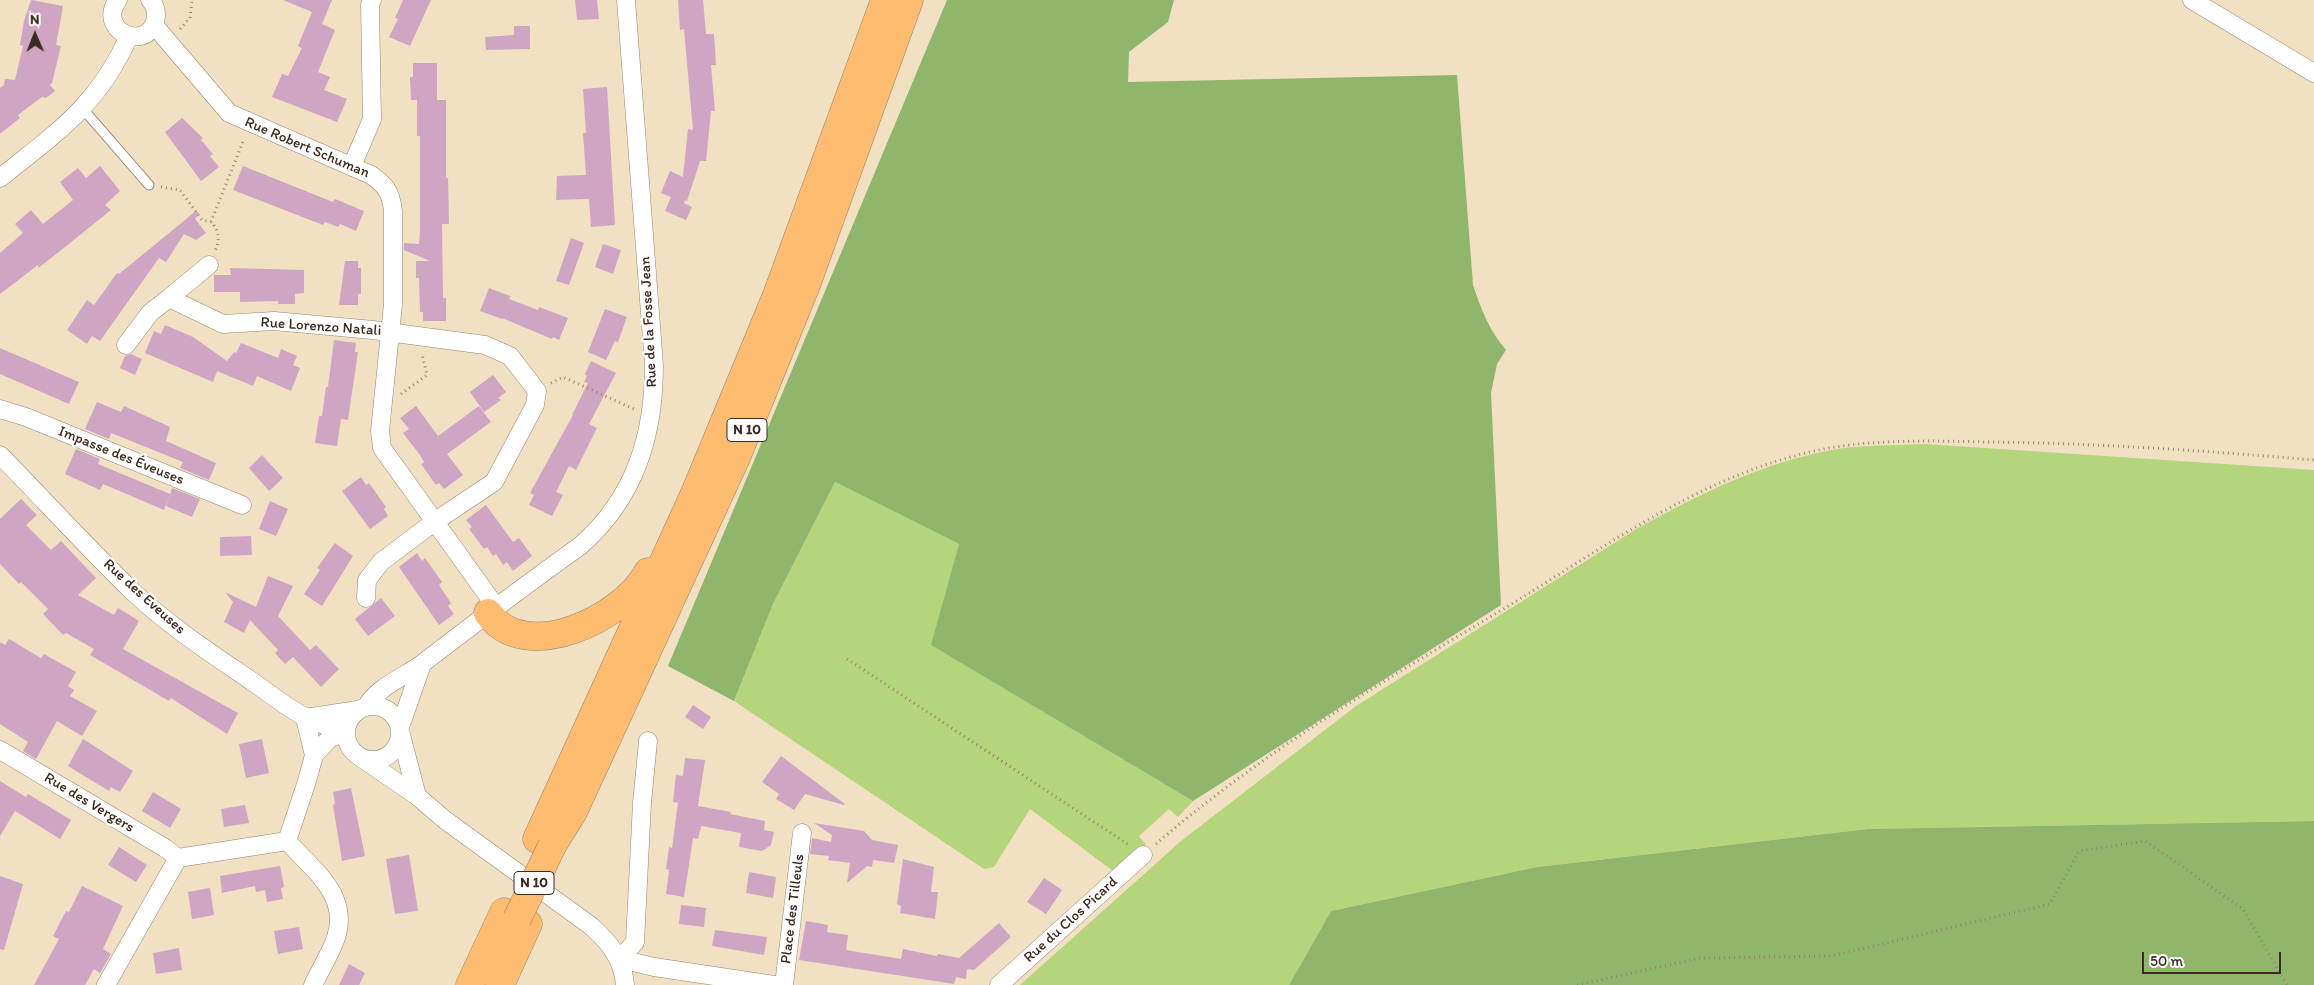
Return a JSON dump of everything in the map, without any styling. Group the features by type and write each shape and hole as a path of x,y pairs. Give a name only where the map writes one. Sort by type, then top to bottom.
{"main road":[{"name":"N 10","path":"488,985 516,918 550,845 777,295 885,0"},
{"name":"N 10","path":"550,845 573,812 735,460 806,285 909,0"},
{"path":"492,610 493,621 507,630 528,636 556,634 572,630 619,606 632,595 645,577 689,488 704,471"},
{"name":"N 10","path":"470,985 516,918"},
{"path":"500,985 516,918"}],"street":[{"path":"118,0 112,11 114,24 118,30 129,36 143,35 154,25 156,10 150,0"},
{"path":"352,166 372,119 370,5 372,0"},
{"name":"Rue de la Fosse Jean","path":"362,709 372,696 422,664 598,531 610,515 634,474 651,417 654,365 626,0"},
{"path":"2192,0 2314,73"},
{"name":"Rue Robert Schuman","path":"154,25 221,106 236,118 352,166 380,181 386,187 391,197 393,304 380,431 382,448 492,610"},
{"path":"0,178 83,109 106,81 118,62 129,36"},
{"path":"126,345 150,313 208,265"},
{"name":"Rue Lorenzo Natali","path":"169,298 223,324 274,321 390,332 485,345 510,356 538,390"},
{"path":"366,598 367,580 381,562 434,522 494,482 535,405 538,390"},
{"name":"Impasse des Éveuses","path":"0,409 26,417 242,505"},
{"name":"Rue des Eveuses","path":"0,455 133,592 191,640 305,718 331,728 350,742 445,820 591,926 606,939 620,959"},
{"path":"287,841 314,755 331,737 350,742 375,761 390,755 395,750 422,664"},
{"path":"314,755 305,718 362,709 383,708 396,719 417,796"},
{"path":"350,742 348,722 362,709"},
{"path":"620,959 635,942 642,803 648,741"},
{"path":"307,781 327,755 350,742"},
{"name":"Rue des Vergers","path":"0,750 178,858"},
{"name":"Place des Tilleuls","path":"784,985 802,833"},
{"path":"106,985 178,858 287,841"},
{"path":"287,841 329,887 338,906 340,918 334,942 313,985"},
{"name":"Rue du Clos Picard","path":"999,985 1144,855"},
{"path":"620,959 625,985"},
{"path":"620,959 654,967 774,985"}],"lane":[{"path":"83,109 149,185"}],"path":[{"path":"175,32 190,18 192,0"},
{"path":"211,222 251,124"},
{"path":"149,185 180,190 202,220 211,222 218,232 219,241 208,265"},
{"path":"382,407 427,375 428,372 422,356 424,336"},
{"path":"538,390 562,376 651,417"},
{"path":"847,659 1144,855 1217,794 1396,673 1639,525 1691,496 1762,466 1829,448 1910,441 2141,446 2314,460"},
{"path":"1577,985 1700,958 1831,956 2050,904 2079,851 2145,841 2243,909 2287,985"}],"green space":[{"path":"947,0 1174,0 1168,22 1129,52 1128,82 1457,75 1473,285 1486,319 1506,350 1497,364 1491,393 1501,605 1193,801 931,645 959,544 835,482 773,604 734,701 668,666"},
{"path":"1925,444 2314,470 2314,821 1868,829 1537,867 1331,911 1289,985 1020,985 1181,841 1356,706 1638,528 1712,490 1790,460 1844,448"},
{"path":"835,482 959,544 932,645 1193,801 1178,817 1169,809 1139,836 1146,845 1117,874 1030,809 994,867 984,869 734,701 773,604"},
{"path":"2314,821 2314,985 1289,985 1331,911 1537,867 1868,829"}],"building":[{"path":"31,0 63,6 56,45 61,46 50,85 55,91 46,98 42,97 18,115 20,118 0,134 0,88 4,85 5,79 15,80 23,46 20,45 24,21"},
{"path":"283,0 332,0 322,24 335,30 318,72 330,77 324,90 347,99 337,122 272,97 282,74 288,76 302,48 298,46 312,12"},
{"path":"403,0 431,0 410,46 389,37 398,19 395,18"},
{"path":"575,0 597,0 599,19 577,20"},
{"path":"678,0 703,0 706,34 714,34 716,65 711,65 715,111 711,111 706,161 700,161 687,201 685,200 684,203 692,207 686,220 665,211 671,197 661,193 670,171 683,177 688,129 693,130 684,29 680,30"},
{"path":"514,26 530,26 530,49 486,50 485,37 514,35"},
{"path":"413,63 437,63 437,100 446,100 446,178 448,178 449,224 442,224 443,298 446,298 446,321 423,321 423,312 420,312 419,278 416,278 416,261 430,261 404,250 404,243 419,244 420,232 420,136 417,136 417,100 411,100 410,77 413,77"},
{"path":"607,87 615,225 591,227 589,199 556,200 557,176 586,175 583,133 586,133 583,89"},
{"path":"182,118 203,138 201,140 213,154 210,156 219,167 201,181 165,132"},
{"path":"100,166 120,191 105,205 111,210 38,268 38,265 0,294 0,253 23,233 15,224 31,210 43,224 73,200 60,182 78,168 86,178"},
{"path":"243,166 333,202 335,199 364,211 356,231 340,224 338,227 325,222 323,225 233,190"},
{"path":"196,211 199,213 195,219 206,233 196,240 184,234 166,262 159,258 100,341 92,336 87,344 67,330 87,300 94,305 117,273 119,274"},
{"path":"571,238 584,243 569,285 556,281"},
{"path":"603,244 621,250 613,274 595,267"},
{"path":"345,261 358,261 358,268 361,268 361,294 358,294 358,305 339,305"},
{"path":"230,268 304,270 304,293 295,294 295,304 278,304 278,301 240,302 240,292 214,292 214,275 231,275"},
{"path":"489,288 510,296 509,299 538,310 539,307 568,318 559,340 480,311"},
{"path":"605,309 627,317 618,342 615,341 606,360 588,352"},
{"path":"165,325 193,337 227,361 234,352 236,353 241,343 278,358 281,349 297,356 293,365 300,368 291,391 257,376 253,386 217,371 213,382 145,353 154,331 161,334"},
{"path":"334,340 356,343 355,352 358,352 348,420 341,419 337,446 315,443 319,416 322,416 326,387 328,387"},
{"path":"0,348 79,382 69,404 0,374"},
{"path":"131,354 142,359 135,375 120,368 125,356"},
{"path":"591,361 616,373 589,424 597,428 576,470 569,466 556,492 563,495 552,516 529,505 534,495 530,493 573,415 588,383 584,382 587,376 585,374"},
{"path":"493,375 506,392 498,398 501,400 484,412 470,392"},
{"path":"97,402 121,412 124,406 170,427 166,441 216,463 209,480 180,468 183,462 111,433 109,439 85,429"},
{"path":"416,406 438,436 479,406 491,422 447,454 463,475 444,489 439,483 436,485 421,464 424,462 420,455 403,433 409,429 400,418"},
{"path":"76,449 100,459 98,464 170,494 164,510 103,484 100,490 65,474"},
{"path":"262,455 283,478 269,491 249,468"},
{"path":"361,477 366,485 369,483 386,507 384,509 388,516 370,529 342,491"},
{"path":"172,488 200,499 192,517 166,506"},
{"path":"21,499 37,515 26,525 51,550 61,541 96,578 78,595 114,615 118,608 139,621 123,649 238,713 227,734 171,698 169,701 90,655 94,649 66,633 63,635 43,614 48,609 21,582 19,584 0,564 0,519"},
{"path":"270,501 288,509 276,536 259,529"},
{"path":"486,505 513,542 519,538 532,556 513,571 507,562 503,565 496,554 493,556 487,547 484,549 469,529 472,527 466,520"},
{"path":"251,536 252,555 220,556 220,537"},
{"path":"335,543 353,556 322,606 304,594 320,570 317,568"},
{"path":"417,553 422,561 425,558 442,582 439,585 451,603 448,606 454,614 439,625 399,567"},
{"path":"268,576 293,586 278,616 310,650 316,645 339,669 321,687 293,657 285,664 275,653 278,650 250,620 244,633 224,622 233,602 225,592 256,607"},
{"path":"381,598 395,616 368,636 355,619"},
{"path":"9,639 41,658 44,654 76,672 68,686 74,690 70,696 97,711 82,736 57,721 36,759 23,751 28,742 0,724 0,642 5,645"},
{"path":"693,705 711,717 703,729 685,717"},
{"path":"83,739 133,771 120,792 111,787 109,791 68,766"},
{"path":"262,739 269,773 246,778 239,744"},
{"path":"781,756 845,804 805,794 794,810 776,799 779,794 762,782"},
{"path":"685,758 705,760 698,806 765,821 764,830 774,832 771,845 762,851 739,847 741,833 701,826 698,839 693,838 684,897 666,894 669,870 666,869 669,847 672,848 678,803 673,802 676,775 683,776"},
{"path":"0,781 26,797 28,794 71,820 60,839 15,811 0,836"},
{"path":"351,788 365,856 342,861 333,805 335,804 333,792"},
{"path":"153,792 181,809 170,828 142,811"},
{"path":"245,805 249,823 224,827 221,809"},
{"path":"814,823 864,831 872,840 898,845 894,863 873,860 872,867 867,866 847,883 850,863 828,860 829,856 810,854 812,838 831,842 832,835"},
{"path":"119,847 147,865 136,882 108,865"},
{"path":"409,855 418,911 395,914 386,859"},
{"path":"903,859 934,867 931,892 938,892 935,919 900,913 901,906 897,904"},
{"path":"280,866 284,887 281,888 283,899 267,902 265,890 256,892 255,886 222,893 220,876"},
{"path":"749,872 776,877 773,898 746,893"},
{"path":"0,876 23,884 4,950 0,949"},
{"path":"1044,878 1062,890 1046,914 1027,902"},
{"path":"82,886 123,906 103,949 111,954 100,973 94,969 85,985 34,985 59,939 53,936 66,911 69,912"},
{"path":"210,888 214,915 192,919 188,892"},
{"path":"681,905 706,908 704,927 679,924"},
{"path":"806,921 828,925 827,932 848,935 846,950 901,959 903,949 937,956 938,954 959,958 999,923 1011,937 974,970 967,969 966,979 956,977 954,984 799,960"},
{"path":"299,927 303,949 278,954 274,931"},
{"path":"715,930 767,937 764,955 712,946"},
{"path":"179,948 182,970 156,974 153,953"},
{"path":"349,964 365,973 359,985 339,985"}]}
